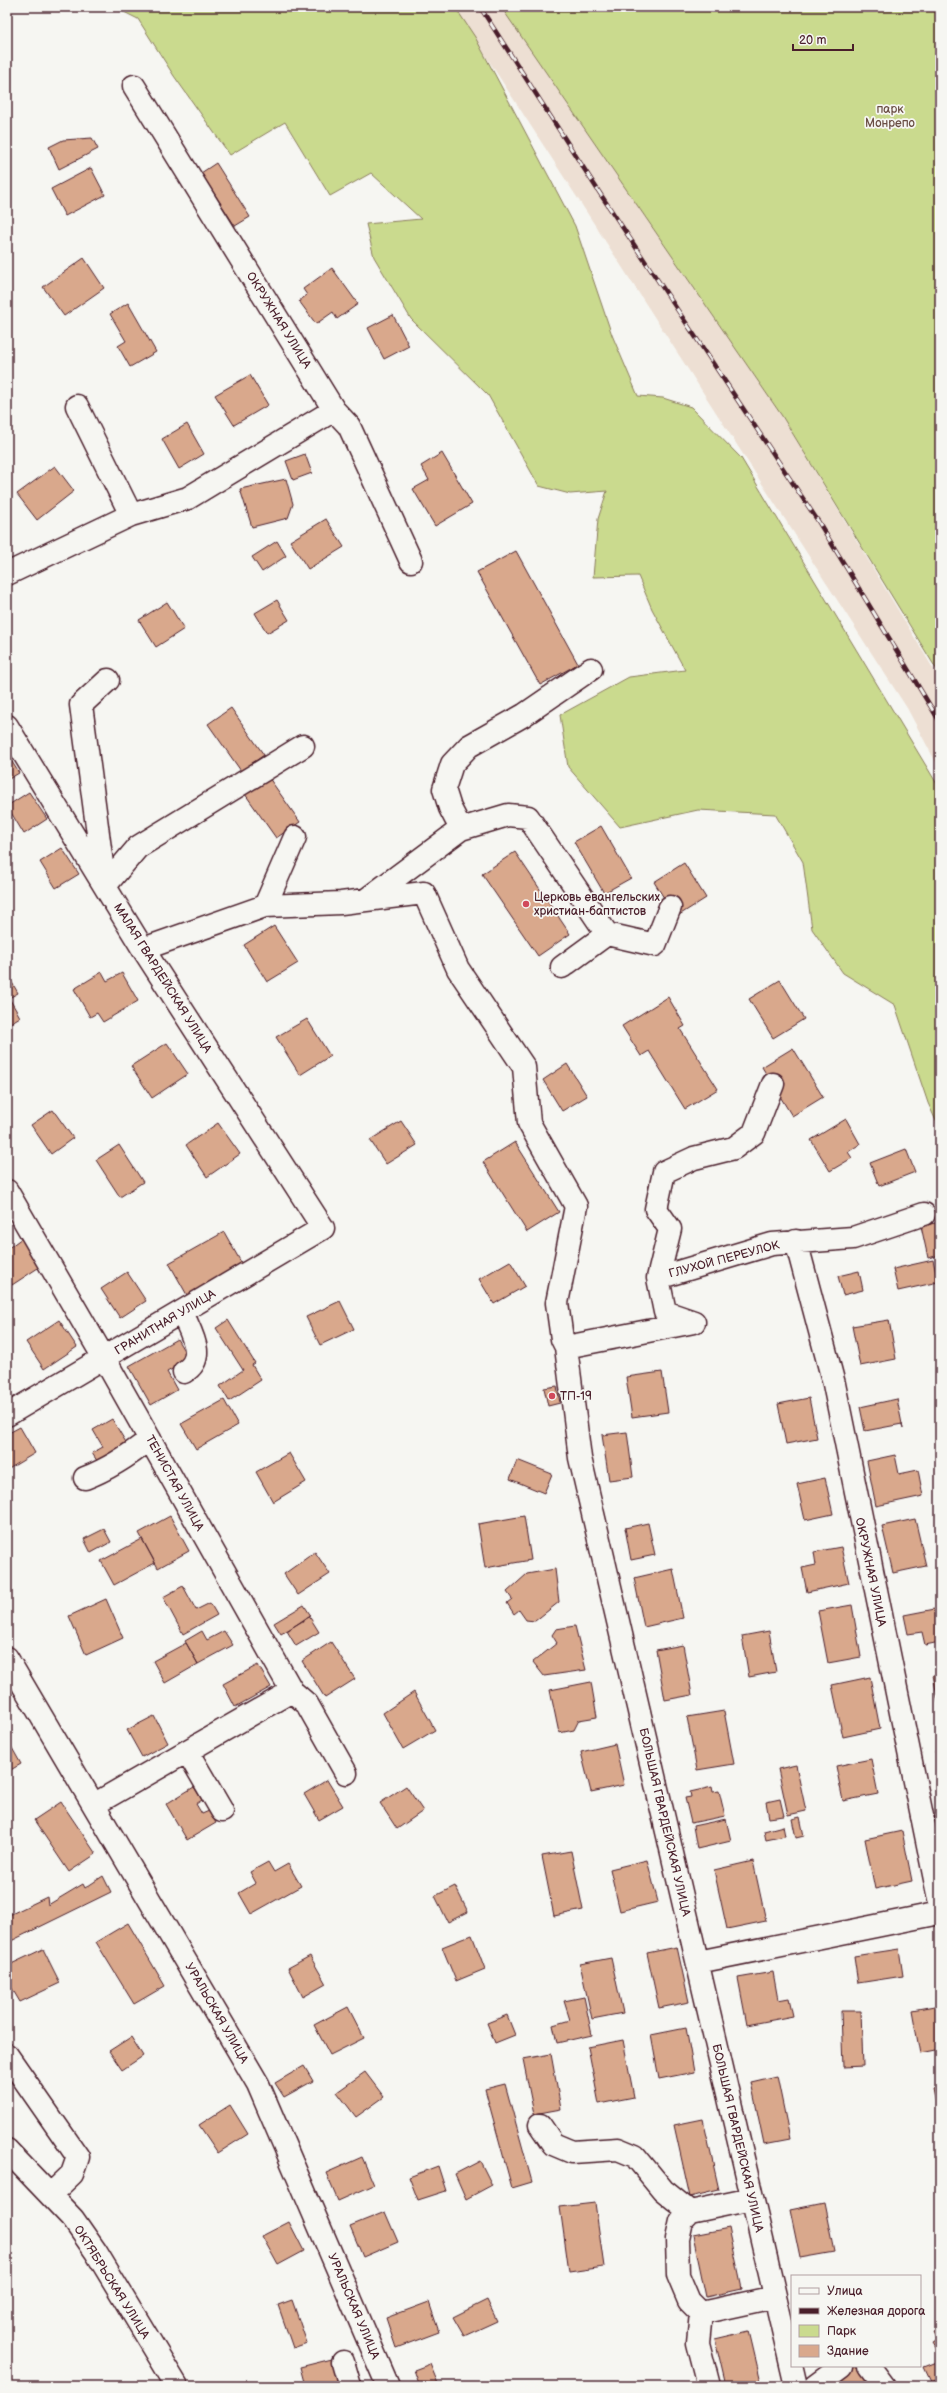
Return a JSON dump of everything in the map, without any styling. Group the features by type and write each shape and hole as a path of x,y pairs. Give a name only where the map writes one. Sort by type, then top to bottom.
{"street":[{"name":"ОКРУЖНАЯ УЛИЦА","path":"134,86 334,410 349,426 411,561"},
{"path":"77,406 131,515"},
{"path":"7,574 131,515 188,498 334,410"},
{"path":"461,829 450,808 444,789 452,764 469,746 524,714 592,669"},
{"path":"105,886 81,705 108,680"},
{"name":"МАЛАЯ ГВАРДЕЙСКАЯ УЛИЦА","path":"7,726 143,949 323,1228"},
{"path":"105,886 138,847 303,746"},
{"path":"143,949 265,906 341,903 367,899 461,829 508,815 528,817 607,934 655,946 670,907"},
{"path":"265,906 295,837"},
{"name":"БОЛЬШАЯ ГВАРДЕЙСКАЯ УЛИЦА","path":"367,899 424,893 458,969 524,1067 529,1123 576,1206 558,1303 562,1340 566,1347 582,1465 605,1572 698,1962 791,2365"},
{"path":"562,966 607,934"},
{"path":"658,1278 670,1229 656,1210 664,1172 694,1158 734,1148 754,1133 773,1084"},
{"name":"ТЕНИСТАЯ УЛИЦА","path":"7,1191 104,1358 292,1691 307,1704 346,1773"},
{"name":"ГЛУХОЙ ПЕРЕУЛОК","path":"566,1347 694,1322 665,1312 658,1278 772,1244 796,1241 853,1238 924,1214"},
{"name":"ГРАНИТНАЯ УЛИЦА","path":"7,1415 323,1228"},
{"name":"ОКРУЖНАЯ УЛИЦА","path":"796,1241 834,1384 940,1901"},
{"path":"182,1312 197,1351 196,1360 193,1367 184,1372"},
{"path":"85,1478 103,1471 135,1451 150,1439"},
{"name":"УРАЛЬСКАЯ УЛИЦА","path":"7,1658 258,2084 388,2386"},
{"path":"94,1804 292,1691"},
{"path":"187,1751 222,1811"},
{"path":"698,1962 940,1901"},
{"path":"7,2055 78,2156 72,2174 51,2194"},
{"path":"540,2125 553,2144 572,2152 618,2149 635,2156 663,2190 690,2212"},
{"name":"ОКТЯБРЬСКАЯ УЛИЦА","path":"7,2150 51,2194 73,2219 96,2252 177,2386"},
{"path":"701,2313 689,2301 678,2275 677,2239 681,2221 690,2212 752,2199"},
{"path":"701,2313 775,2297"},
{"path":"701,2313 698,2343 709,2386"},
{"path":"343,2362 350,2386"},
{"name":"БОЛЬШАЯ ГВАРДЕЙСКАЯ УЛИЦА","path":"792,2367 796,2386"},
{"path":"815,2386 841,2367"},
{"path":"871,2367 884,2386"}],"shaded area":[{"path":"454,7 501,7 782,416 940,680 940,770 907,708"}],"green space":[{"path":"114,7 455,7 475,37 575,226 612,335 638,396 663,398 691,407 741,458 940,789 940,1130 928,1103 895,1005 843,973 812,929 803,862 775,814 698,810 620,827 568,767 560,715 629,677 685,670 652,609 638,576 593,577 598,519 607,491 570,494 539,486 488,395 411,319 374,257 366,224 421,219 371,173 330,196 285,122 230,155 174,76 138,19"},
{"name":"парк Монрепо","path":"501,7 940,7 940,675 782,416"}],"building":[{"path":"92,138 98,149 59,169 49,147 63,140"},
{"path":"216,163 250,217 235,226 201,173"},
{"path":"91,168 105,195 65,216 51,189"},
{"path":"84,258 104,288 64,316 43,287"},
{"path":"332,268 358,304 337,319 333,312 316,324 299,301 307,295 303,289"},
{"path":"128,303 156,352 130,367 118,346 126,341 110,314"},
{"path":"393,315 409,346 384,359 368,328"},
{"path":"250,375 268,405 234,425 215,395"},
{"path":"187,424 204,454 179,469 162,439"},
{"path":"442,453 472,504 435,526 413,489 429,480 421,466"},
{"path":"305,454 312,473 293,480 286,461"},
{"path":"55,466 74,491 37,520 17,494"},
{"path":"286,479 293,504 288,518 252,527 240,489"},
{"path":"326,519 344,547 308,569 290,541"},
{"path":"277,541 286,556 262,572 252,557"},
{"path":"516,551 578,664 540,685 477,572"},
{"path":"277,600 289,620 267,633 255,613"},
{"path":"167,602 184,629 156,647 139,620"},
{"path":"231,708 264,755 241,771 208,724"},
{"path":"7,754 19,773 7,780"},
{"path":"269,778 300,822 276,838 245,794"},
{"path":"29,792 47,819 24,834 7,806"},
{"path":"601,826 631,878 604,893 574,842"},
{"path":"62,848 79,874 56,888 40,862"},
{"name":"Церковь евангельских христиан-баптистов","path":"515,852 570,934 538,956 482,874"},
{"path":"684,863 706,898 676,917 654,882"},
{"path":"274,926 298,963 267,982 244,945"},
{"path":"102,972 107,981 122,973 138,1001 103,1022 97,1013 90,1017 74,989"},
{"path":"10,979 18,993 9,998 20,1017 7,1025 7,981"},
{"path":"780,980 804,1019 773,1038 749,999"},
{"path":"668,997 685,1026 680,1029 718,1089 685,1109 649,1051 641,1056 622,1026"},
{"path":"307,1019 330,1056 300,1075 276,1037"},
{"path":"167,1043 188,1074 152,1098 131,1066"},
{"path":"793,1048 823,1097 792,1116 762,1067"},
{"path":"567,1064 587,1096 562,1111 543,1080"},
{"path":"53,1110 73,1138 51,1154 31,1125"},
{"path":"846,1119 860,1144 848,1152 852,1158 830,1171 811,1140"},
{"path":"401,1121 417,1145 386,1164 370,1140"},
{"path":"218,1123 240,1154 207,1177 186,1145"},
{"path":"515,1142 559,1212 527,1232 483,1162"},
{"path":"119,1145 143,1182 120,1197 96,1160"},
{"path":"906,1149 915,1172 879,1186 870,1163"},
{"path":"940,1222 940,1255 928,1258 921,1226"},
{"path":"224,1232 242,1264 187,1295 169,1263"},
{"path":"22,1238 41,1266 12,1285 7,1277 7,1249"},
{"path":"933,1260 938,1282 898,1291 893,1269"},
{"path":"510,1261 525,1286 494,1304 479,1279"},
{"path":"859,1271 863,1290 843,1295 838,1276"},
{"path":"127,1272 146,1301 120,1318 101,1289"},
{"path":"340,1301 354,1329 320,1345 306,1317"},
{"path":"59,1320 77,1347 44,1369 26,1342"},
{"path":"228,1320 255,1363 252,1365 261,1380 229,1401 220,1386 243,1370 216,1328"},
{"path":"889,1320 896,1359 860,1366 852,1326"},
{"path":"177,1339 189,1359 167,1372 177,1390 151,1405 129,1366"},
{"path":"662,1372 668,1412 632,1417 626,1377"},
{"name":"ТП-19","path":"557,1386 560,1403 548,1406 544,1388"},
{"path":"809,1398 817,1438 786,1444 778,1404"},
{"path":"897,1399 902,1424 865,1431 860,1407"},
{"path":"224,1400 238,1425 196,1449 181,1424"},
{"path":"112,1419 130,1449 101,1467 92,1453 103,1447 93,1430"},
{"path":"20,1427 35,1453 7,1470 7,1434"},
{"path":"627,1432 633,1477 609,1480 602,1435"},
{"path":"289,1453 306,1482 273,1502 256,1472"},
{"path":"895,1455 899,1474 918,1470 923,1496 876,1506 867,1461"},
{"path":"517,1460 552,1474 544,1493 510,1479"},
{"path":"825,1478 833,1514 805,1520 797,1484"},
{"path":"170,1516 189,1551 158,1568 139,1533"},
{"path":"524,1516 531,1560 485,1568 478,1524"},
{"path":"915,1519 926,1566 893,1573 882,1526"},
{"path":"648,1523 655,1555 631,1560 625,1528"},
{"path":"104,1529 111,1542 91,1553 84,1539"},
{"path":"142,1539 155,1563 114,1585 101,1561"},
{"path":"841,1547 849,1583 807,1592 802,1568 816,1565 814,1552"},
{"path":"315,1552 330,1574 298,1595 284,1574"},
{"path":"555,1569 559,1602 535,1621 526,1620 519,1610 514,1614 507,1603 512,1599 507,1592 527,1574"},
{"path":"673,1569 683,1618 644,1627 634,1578"},
{"path":"183,1586 196,1610 210,1603 217,1615 183,1634 163,1597"},
{"path":"106,1599 123,1638 86,1655 69,1616"},
{"path":"304,1605 311,1616 281,1634 274,1623"},
{"path":"852,1605 861,1657 828,1663 818,1611"},
{"path":"940,1608 940,1642 925,1645 922,1632 908,1634 904,1615"},
{"path":"309,1616 319,1632 296,1646 287,1631"},
{"path":"575,1626 586,1670 544,1676 533,1662 557,1643 552,1635 556,1629"},
{"path":"202,1631 207,1640 224,1631 233,1645 198,1664 185,1641"},
{"path":"769,1631 776,1672 749,1677 742,1636"},
{"path":"331,1642 355,1679 325,1698 302,1661"},
{"path":"186,1643 198,1664 165,1683 153,1661"},
{"path":"683,1645 692,1695 665,1700 656,1650"},
{"path":"258,1665 271,1687 235,1707 223,1684"},
{"path":"940,1674 940,1712 933,1675"},
{"path":"870,1677 880,1729 843,1737 832,1685"},
{"path":"591,1682 597,1717 579,1720 574,1730 559,1733 550,1690"},
{"path":"414,1692 435,1730 403,1749 383,1713"},
{"path":"724,1711 734,1764 697,1770 687,1717"},
{"path":"154,1716 168,1743 142,1757 127,1730"},
{"path":"7,1739 21,1764 7,1772"},
{"path":"615,1744 624,1785 591,1792 581,1752"},
{"path":"940,1750 940,1775 935,1751"},
{"path":"871,1759 878,1794 843,1801 836,1766"},
{"path":"796,1765 806,1811 788,1815 778,1769"},
{"path":"327,1780 343,1806 319,1820 304,1794"},
{"path":"406,1786 423,1811 397,1829 380,1803"},
{"path":"194,1787 202,1800 196,1804 202,1814 209,1811 216,1823 187,1840 166,1804"},
{"path":"712,1787 713,1792 719,1791 725,1816 691,1823 685,1798 691,1797 690,1792"},
{"path":"780,1799 784,1816 769,1818 766,1802"},
{"path":"61,1802 96,1854 69,1872 34,1820"},
{"path":"800,1817 804,1836 796,1838 792,1819"},
{"path":"726,1819 731,1841 697,1849 693,1826"},
{"path":"783,1826 785,1836 766,1840 764,1831"},
{"path":"902,1831 912,1881 875,1889 865,1839"},
{"path":"571,1851 583,1910 554,1916 542,1856"},
{"path":"647,1860 658,1902 620,1911 610,1869"},
{"path":"753,1861 766,1921 727,1929 714,1870"},
{"path":"268,1862 274,1872 288,1864 301,1886 251,1914 239,1893 256,1883 250,1872"},
{"path":"103,1876 111,1892 9,1942 7,1916 47,1897 48,1905 83,1884 85,1888"},
{"path":"455,1886 468,1912 448,1922 435,1896"},
{"path":"128,1923 165,1986 134,2004 96,1942"},
{"path":"472,1935 485,1969 456,1981 442,1947"},
{"path":"677,1947 689,2002 659,2008 647,1953"},
{"path":"43,1949 60,1983 20,2002 7,1980 7,1966"},
{"path":"899,1949 903,1976 858,1983 854,1956"},
{"path":"310,1956 326,1984 303,1997 288,1968"},
{"path":"611,1958 623,2013 592,2019 580,1964"},
{"path":"773,1972 778,2000 789,1998 793,2016 747,2025 738,1978"},
{"path":"584,1997 592,2035 557,2043 553,2025 570,2020 564,2001"},
{"path":"940,2005 940,2050 920,2054 912,2010"},
{"path":"348,2007 364,2038 330,2055 314,2025"},
{"path":"841,2011 861,2011 863,2066 843,2067"},
{"path":"507,2015 515,2035 495,2043 487,2023"},
{"path":"686,2028 694,2072 659,2079 651,2035"},
{"path":"131,2037 143,2056 122,2070 109,2051"},
{"path":"623,2040 634,2097 599,2104 588,2047"},
{"path":"551,2054 561,2109 534,2114 523,2059"},
{"path":"304,2066 313,2081 284,2097 275,2083"},
{"path":"365,2072 384,2097 356,2117 337,2092"},
{"path":"777,2076 790,2139 764,2144 751,2082"},
{"path":"505,2084 532,2182 512,2188 485,2089"},
{"path":"940,2087 940,2123 933,2089"},
{"path":"230,2105 248,2134 218,2153 199,2125"},
{"path":"703,2119 719,2190 690,2197 674,2125"},
{"path":"362,2157 374,2185 338,2201 326,2173"},
{"path":"480,2161 492,2185 466,2199 455,2174"},
{"path":"438,2166 446,2191 418,2200 409,2177"},
{"path":"595,2203 604,2267 569,2272 560,2207"},
{"path":"824,2203 834,2252 800,2258 790,2210"},
{"path":"385,2212 398,2242 363,2257 350,2226"},
{"path":"289,2222 304,2251 278,2265 262,2236"},
{"path":"729,2228 742,2289 706,2297 693,2235"},
{"path":"292,2300 307,2343 293,2348 278,2305"},
{"path":"487,2300 497,2321 464,2336 453,2317"},
{"path":"429,2302 439,2332 396,2348 386,2318"},
{"path":"940,2329 940,2356 932,2343 937,2340 933,2332"},
{"path":"749,2331 762,2386 726,2386 715,2339"},
{"path":"332,2359 339,2386 305,2386 300,2367"},
{"path":"937,2362 940,2369 940,2377 931,2382 924,2367"},
{"path":"430,2364 439,2386 420,2386 414,2370"},
{"path":"850,2367 857,2367 871,2386 828,2386"}],"railway":[{"path":"480,7 601,195 818,521 940,722"}],"place":[{"name":"Церковь евангельских христиан-баптистов","path":"526,904"},
{"name":"ТП-19","path":"552,1396"}]}
